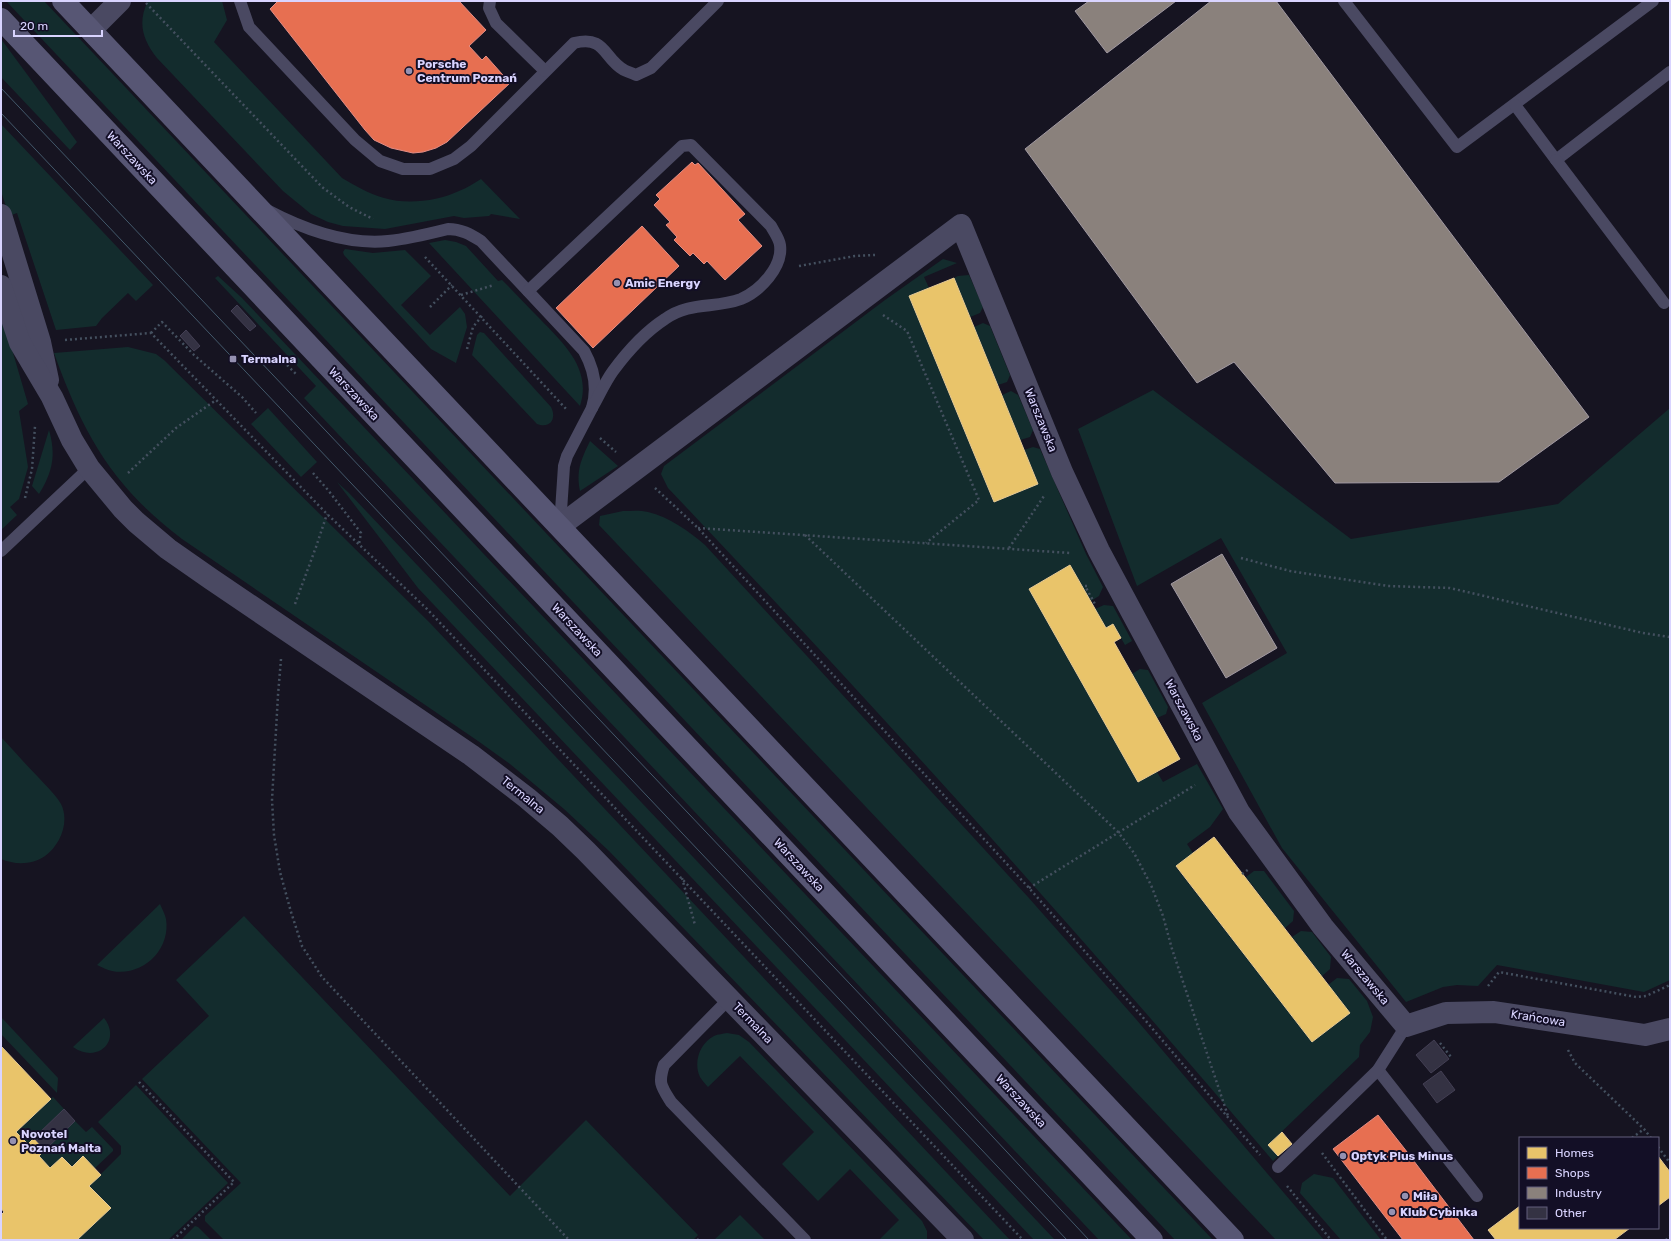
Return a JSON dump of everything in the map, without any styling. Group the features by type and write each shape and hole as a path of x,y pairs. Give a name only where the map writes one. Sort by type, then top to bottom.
{"main road":[{"path":"63,1 1233,1240"},
{"name":"Warszawska","path":"1,19 1152,1240"}],"street":[{"path":"91,30 120,1"},
{"name":"Termalna","path":"1,215 40,342 52,396"},
{"name":"Warszawska","path":"560,526 961,225 1062,472 1099,551 1239,812 1323,927 1406,1026"},
{"name":"Termalna","path":"1,286 20,343 52,396 72,440 89,468 128,514 168,549 465,751 528,798 586,851 959,1239"},
{"name":"Krańcowa","path":"1406,1026 1446,1013 1494,1012 1645,1035 1670,1029"}],"lane":[{"path":"240,1 249,27 355,140 380,161 403,169 430,169 454,159 471,146 574,42 585,40 597,43 623,70 636,75 651,68 718,1"},
{"path":"490,1 489,8 496,23 545,71"},
{"path":"1344,1 1457,147 1653,1"},
{"path":"1556,160 1670,72"},
{"path":"1515,105 1664,303"},
{"path":"528,291 682,146 687,144 691,145 771,226 780,243 780,252 772,272 756,289 741,299 731,302 686,308 672,314 659,323 630,351 613,372 566,456 560,526"},
{"path":"250,199 288,220 328,234 366,241 386,241 407,238 448,229 456,229 470,234 481,241 584,351 589,360 595,385 592,408"},
{"path":"1,551 89,468"},
{"path":"729,999 664,1065 660,1077 664,1091 671,1102 805,1240"},
{"path":"1278,1167 1378,1070 1406,1026"},
{"path":"1378,1070 1477,1196"}],"path":[{"path":"144,1 322,187 349,207 366,216 381,223 393,224 482,316 568,411 636,470 698,528 1029,888 1140,1014 1275,1172 1278,1167"},
{"path":"772,272 855,256 879,255"},
{"path":"462,295 516,278"},
{"path":"430,307 452,285"},
{"path":"862,300 907,331 979,500 925,543"},
{"path":"467,349 473,328 482,316"},
{"path":"63,340 151,333 162,322 194,355 242,397 256,413"},
{"path":"151,333 327,514 427,609 1023,1240"},
{"path":"280,358 297,375"},
{"path":"127,473 176,428 216,400"},
{"path":"24,502 32,469 36,422"},
{"path":"312,473 328,490 361,534 359,544"},
{"path":"1009,549 1046,494"},
{"path":"294,607 327,514"},
{"path":"698,528 1078,554"},
{"path":"805,535 1118,832 1134,853 1163,916 1172,949 1229,1118"},
{"path":"1241,558 1290,571 1388,586 1450,588 1643,633 1670,637"},
{"path":"282,654 272,800 274,835 282,878 302,946 322,977 569,1240"},
{"path":"1029,888 1199,783"},
{"path":"1575,1063 1644,1129 1650,1137"},
{"path":"139,1082 234,1182 173,1240"},
{"path":"1633,1137 1644,1129"},
{"path":"1318,1148 1387,1240"},
{"path":"1659,1148 1670,1163"},
{"path":"1289,1180 1285,1184 1331,1240"},
{"path":"1666,1240 1670,1236"}],"green space":[{"path":"6,1 44,1 1213,1240 1175,1240"},
{"path":"148,1 222,1 227,20 214,42 342,178 363,190 378,196 402,201 422,201 442,197 465,188 481,179 520,219 491,214 489,216 464,218 454,216 385,229 343,226 328,222 311,214 283,191 157,58 148,45 143,31 143,17"},
{"path":"1,39 77,142 70,150 1,77"},
{"path":"1,124 153,285 136,301 128,293 102,318 96,326 56,330 17,213 9,216 1,191"},
{"path":"445,240 466,246 498,281 502,280 558,338 574,358 579,369 583,393 580,406 429,243"},
{"path":"345,249 373,253 405,250 431,276 401,305 430,335 460,307 465,314 467,327 456,363 431,349 344,255 343,252"},
{"path":"943,259 957,263 924,277 929,288 909,296 994,502 1038,484 1024,450 1033,447 1040,449 1086,554 1103,587 1099,596 1091,601 1070,565 1029,589 1138,782 1157,772 1163,782 1197,764 1223,809 1210,827 1187,844 1193,853 1176,867 1312,1042 1350,1013 1328,985 1337,978 1349,979 1367,1001 1373,1017 1370,1032 1360,1045 1359,1057 1268,1145 1278,1156 1273,1161 1051,905 823,653 668,488 661,474 664,466 885,300"},
{"path":"969,275 983,307 980,313 970,317 954,278"},
{"path":"218,276 242,298 1132,1240 1099,1240 304,398 316,386 215,278"},
{"path":"1,312 28,404 19,411 28,467 19,499 10,507 17,515 1,530"},
{"path":"983,323 990,326 1010,375 1007,382 998,385 974,327"},
{"path":"480,332 484,333 551,407 553,411 553,419 549,424 537,424 472,355 477,335"},
{"path":"128,347 156,354 164,360 430,623 1010,1240 984,1240 609,851 564,809 510,764 478,741 182,539 137,499 119,479 89,434 65,382 54,353"},
{"path":"1153,390 1351,539 1558,504 1670,408 1670,980 1644,992 1497,965 1478,986 1457,985 1443,987 1406,1002 1282,848 1202,703 1287,653 1221,538 1137,586 1078,429"},
{"path":"1011,391 1018,395 1033,430 1030,437 1020,440 1002,395"},
{"path":"268,408 317,462 301,477 251,424"},
{"path":"49,430 53,455 52,463 44,486 39,494 32,486"},
{"path":"590,441 618,466 580,491 580,465"},
{"path":"337,482 1055,1240 1034,1240 418,588"},
{"path":"623,511 645,511 664,517 705,545 1028,897 1135,1018 1324,1240 1276,1240 599,525 600,516"},
{"path":"1104,605 1113,606 1132,641 1125,645 1113,624 1106,628 1095,609"},
{"path":"1140,669 1148,670 1168,707 1166,714 1157,718 1132,674"},
{"path":"1,737 53,793 64,811 64,825 62,833 55,846 45,856 35,861 18,863 1,859"},
{"path":"1254,871 1264,871 1294,911 1293,921 1285,928 1246,877"},
{"path":"160,904 166,919 166,930 164,941 159,951 152,959 134,970 123,972 110,971 97,965"},
{"path":"244,916 510,1196 586,1120 698,1235 693,1240 224,1240 205,1221 205,1216 241,1183 142,1079 209,1016 176,980"},
{"path":"1301,931 1312,932 1331,957 1330,969 1322,976 1292,937"},
{"path":"1,1017 58,1078 57,1093 1,1034"},
{"path":"104,1018 109,1027 110,1035 104,1048 90,1053 82,1052 73,1047"},
{"path":"727,1033 739,1035 749,1042 922,1221 927,1231 927,1240 879,1240 899,1220 850,1169 818,1201 782,1164 814,1132 740,1056 708,1087 700,1077 697,1065 699,1054 705,1043 714,1036"},
{"path":"136,1085 228,1183 168,1240 77,1240 111,1208 89,1186 121,1154 121,1146 98,1122"},
{"path":"53,1097 64,1109 28,1144 16,1132"},
{"path":"75,1121 86,1132 92,1127 113,1149 113,1151 95,1168 83,1157 72,1167 50,1168 39,1156"},
{"path":"1314,1174 1333,1178 1381,1240 1341,1240 1300,1193 1302,1183"},
{"path":"740,1215 765,1240 714,1240"},
{"path":"195,1226 198,1227 211,1240 181,1240"}],"building: Homes":[{"path":"954,278 1038,484 994,502 909,296"},
{"path":"1070,565 1106,628 1113,624 1121,638 1114,642 1180,759 1138,782 1029,589"},
{"path":"1214,837 1350,1013 1312,1042 1176,866"},
{"name":"Novotel Poznań Malta","path":"1,1046 51,1099 16,1132 28,1144 34,1138 45,1150 39,1156 50,1168 62,1157 72,1167 83,1156 101,1175 89,1186 111,1208 77,1240 1,1240 1,1215 4,1212 1,1208"},
{"path":"1282,1132 1292,1144 1278,1156 1268,1145"},
{"path":"1659,1157 1670,1172 1670,1197 1659,1205"},
{"path":"1519,1207 1519,1229 1629,1229 1614,1240 1496,1240 1488,1230"}],"building: Shops":[{"name":"Porsche Centrum Poznań","path":"278,1 459,1 486,30 469,46 482,60 486,56 510,83 447,142 436,148 423,152 413,153 391,148 374,140 365,130 270,9"},
{"path":"692,162 695,165 698,163 745,214 738,220 762,246 725,280 707,261 704,264 693,253 690,256 674,240 677,237 666,225 670,222 654,205 660,199 656,195"},
{"path":"642,226 679,266 593,348 556,308"},
{"path":"1378,1115 1474,1240 1403,1240 1333,1149"}],"building: Industry":[{"path":"1089,1 1176,1 1107,53 1075,11"},
{"path":"1211,1 1276,1 1589,417 1499,482 1335,483 1234,362 1197,383 1025,149"},
{"path":"1222,554 1277,648 1226,678 1171,584"}],"building: Other":[{"path":"237,305 256,326 250,331 231,311"},
{"path":"186,330 200,346 194,351 180,336"},
{"path":"1434,1040 1449,1059 1431,1073 1416,1055"},
{"path":"1441,1071 1455,1090 1437,1103 1423,1084"},
{"path":"64,1109 75,1121 45,1150 34,1138"}],"tram line":[{"path":"1,88 869,1004 1089,1240"},
{"path":"1,113 1067,1240"}],"place":[{"name":"Porsche Centrum Poznań","path":"409,71"},
{"name":"Amic Energy","path":"617,283"},
{"name":"Termalna","path":"233,359"},
{"name":"Novotel Poznań Malta","path":"13,1141"},
{"name":"Optyk Plus Minus","path":"1343,1156"},
{"name":"Miła","path":"1405,1196"},
{"name":"Klub Cybinka","path":"1392,1212"}]}
